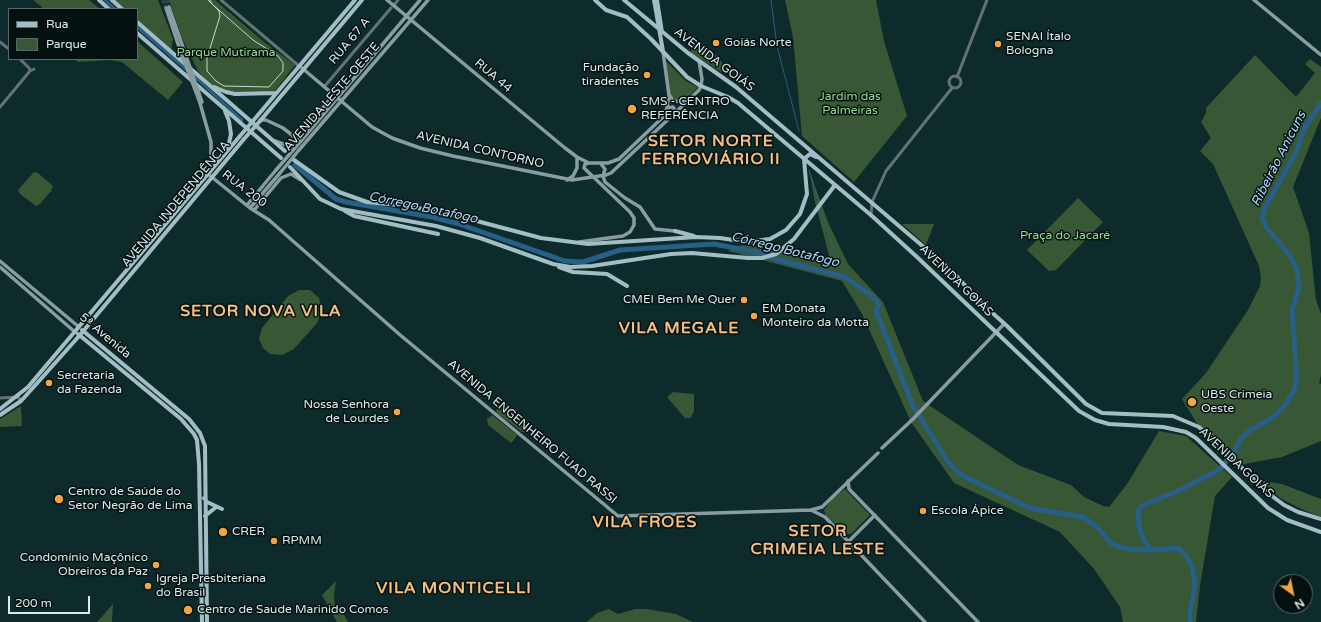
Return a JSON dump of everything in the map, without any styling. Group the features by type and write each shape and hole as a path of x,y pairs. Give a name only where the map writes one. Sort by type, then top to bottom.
{"main road":[{"path":"99,0 109,8"},
{"path":"112,0 121,8"},
{"name":"AVENIDA INDEPENDÊNCIA","path":"0,415 21,401 80,335 210,176 213,168 220,159 355,0"},
{"name":"AVENIDA INDEPENDÊNCIA","path":"0,409 18,397 210,176 260,121 362,0"},
{"name":"RUA 44","path":"388,0 392,6 412,20 577,157 589,163"},
{"name":"AVENIDA LESTE-OESTE","path":"297,149 328,108 339,101 420,0"},
{"name":"AVENIDA LESTE-OESTE","path":"249,206 428,0"},
{"name":"AVENIDA GOIÁS","path":"595,0 606,10 627,17 687,77 701,86 718,92 738,103 872,216 1079,411 1109,424 1163,427 1184,431 1196,438 1231,473 1275,512 1287,520 1321,532"},
{"name":"AVENIDA GOIÁS","path":"624,0 699,61 736,88 834,169 953,272 978,300 1058,378 1094,410 1112,415 1135,414 1177,417 1199,427 1268,493 1284,505 1321,519"},
{"path":"654,0 660,30"},
{"path":"584,168 585,164 601,164 619,159 660,121 667,108 669,95 657,0"},
{"path":"1254,0 1321,55"},
{"path":"168,7 211,130 214,158 213,168"},
{"path":"650,22 657,18"},
{"path":"138,23 285,151"},
{"path":"138,33 281,158"},
{"path":"603,176 611,173 699,90 702,79 699,61"},
{"name":"AVENIDA CONTORNO","path":"299,66 333,96 372,127 392,138 420,148 567,180 603,176"},
{"path":"210,85 235,94 276,93"},
{"path":"669,95 673,101 686,102"},
{"path":"273,141 286,145 292,144 333,96"},
{"path":"201,102 211,142 210,176"},
{"path":"667,108 672,107 676,112"},
{"path":"320,111 328,108"},
{"path":"224,109 232,134 227,151"},
{"path":"260,121 266,120 283,128 297,139"},
{"path":"294,160 339,192 367,202 409,206 473,220 540,238 588,244 696,237 755,242 770,239 786,230 800,214 806,199 807,189 804,159 806,156 812,155 829,168 834,169"},
{"path":"567,180 573,176 578,168 577,157"},
{"path":"214,158 220,159"},
{"path":"601,164 605,169 603,176 605,182 625,198 640,207 655,229 675,231 696,237"},
{"path":"290,168 320,199 354,216 438,234"},
{"path":"575,242 623,236 630,232 634,225 634,218 630,212 584,168 578,168"},
{"path":"255,209 281,178 291,174 302,181"},
{"name":"RUA 200","path":"210,176 269,220"},
{"path":"553,264 570,267 592,266 670,254 692,253 762,258 776,254 789,244 835,185"},
{"path":"341,209 436,226 480,238 566,270 607,274 627,286"},
{"name":"AVENIDA ENGENHEIRO FUAD RASSI","path":"269,220 399,334 618,516 811,510 825,517 925,622"},
{"name":"5ª Avenida","path":"0,262 6,265 78,327 190,419 196,427 205,446 204,498 207,622"},
{"name":"5ª Avenida","path":"0,267 118,368 181,418 194,434"},
{"path":"618,280 618,287"},
{"path":"811,510 822,507 878,453 882,452 882,448 922,411 1004,324"},
{"path":"196,427 194,434 197,440 199,464 202,622"},
{"path":"848,481 849,489"},
{"path":"842,487 849,489 978,622"},
{"path":"204,498 207,502 222,509"},
{"path":"822,507 822,514 825,517"},
{"path":"205,517 215,508"},
{"path":"870,510 872,515 871,520"},
{"path":"849,541 875,515"}],"street":[{"name":"AVENIDA CONTORNO","path":"221,0 299,66"},
{"name":"RUA 67 A","path":"324,87 398,0"},
{"path":"872,216 872,202 886,171 952,88 957,88 960,84 957,77 987,0"},
{"path":"0,42 8,48"},
{"path":"0,107 29,70 21,60"},
{"path":"952,88 949,82 950,79 953,76 957,77"},
{"path":"0,398 18,397 21,401"},
{"path":"0,398 4,401 5,406"}],"green space":[{"path":"33,0 89,0 99,8 42,8"},
{"path":"108,0 158,0 173,39 171,52 138,25 138,8 118,8"},
{"name":"Parque Mutirama","path":"169,0 215,0 264,42 295,65 274,92 226,92 210,85 198,71 182,38"},
{"name":"Jardim das Palmeiras","path":"785,0 876,0 884,41 907,116 854,182 802,136 793,37"},
{"path":"138,42 183,82 168,100 122,62 110,60 138,60"},
{"path":"694,48 708,48 720,59 723,65 723,71 721,72 690,52"},
{"path":"1255,55 1296,97 1315,73 1305,64 1310,59 1321,67 1321,118 1293,187 1309,233 1316,300 1321,314 1321,375 1319,383 1321,384 1321,441 1282,457 1239,465 1199,427 1182,399 1206,373 1248,310 1260,286 1261,277 1259,266 1213,164 1200,151 1211,138 1201,122 1206,113 1206,108"},
{"path":"76,60 110,60 78,62"},
{"path":"665,60 686,81 698,87 684,101 674,100 670,96"},
{"path":"809,170 828,222 848,264 883,302 923,401 1018,465 1071,485 1084,497 1103,506 1109,507 1127,484 1159,431 1186,436 1232,477 1215,496 1200,586 1196,622 1123,622 1120,607 1094,569 1060,532 954,483 911,422 862,314 842,281 728,251 742,245 774,249 831,263 815,202"},
{"path":"34,172 38,173 53,186 51,191 40,204 36,206 20,194 18,190"},
{"name":"Praça do Jacaré","path":"1078,198 1103,222 1056,270 1049,271 1027,250"},
{"path":"902,224 934,224 926,245"},
{"path":"299,290 310,290 319,298 322,310 317,323 294,349 282,355 270,354 263,348 259,339 262,328 288,296"},
{"path":"673,392 694,394 694,411 691,418 685,418 667,397"},
{"path":"21,406 22,426 0,427 0,419"},
{"path":"498,406 501,406 525,426 524,432 497,413 496,411"},
{"path":"492,415 517,435 511,443 488,425 487,419"},
{"path":"1263,481 1282,484 1321,499 1321,517 1280,498 1263,483"},
{"path":"845,489 870,515 851,534 847,534 826,516 824,510 832,499"},
{"path":"336,581 334,595 335,606 342,611 348,622 337,622 322,595"},
{"path":"113,604 112,622 97,622"},
{"path":"609,609 618,614 635,609 647,609 676,614 693,622 587,622 597,613"}],"waterway":[{"path":"105,0 114,8"},
{"path":"771,0 777,46 799,131"},
{"path":"138,28 187,70"},
{"path":"193,75 242,120"},
{"name":"Ribeirão Anicuns","path":"1190,622 1190,610 1195,586 1192,567 1187,557 1178,548 1151,550 1143,539 1139,526 1138,511 1143,505 1178,491 1220,469 1235,450 1241,438 1250,430 1272,418 1285,405 1294,391 1297,379 1292,311 1299,286 1297,271 1291,257 1266,227 1262,218 1264,209 1295,154 1305,127 1321,103"},
{"name":"Córrego Botafogo","path":"295,165 336,199 432,217 459,224 565,261 583,262 620,250 714,244 755,252 779,260 845,277 871,295 879,304 876,311 913,406 948,462 961,475 1030,508 1083,517 1097,527 1112,544 1128,549 1151,550"},
{"path":"809,170 819,202"},
{"path":"820,207 838,263 845,277"}],"tunnel":[{"path":"163,0 166,8"},
{"path":"167,0 169,7"}],"tram line":[{"path":"208,0 219,11 220,16 207,58 207,71 216,81 224,86 269,87 283,71 283,63 278,56 253,40 212,4 210,0"}],"place":[{"name":"Goiás Norte","path":"716,43"},
{"name":"SENAI Ítalo Bologna","path":"998,44"},
{"name":"Fundação tiradentes","path":"647,75"},
{"name":"SMS - CENTRO REFERÊNCIA","path":"632,109"},
{"name":"CMEI Bem Me Quer","path":"744,300"},
{"name":"EM Donata Monteiro da Motta","path":"754,316"},
{"name":"Secretaria da Fazenda","path":"49,383"},
{"name":"UBS Crimeia Oeste","path":"1192,402"},
{"name":"Nossa Senhora de Lourdes","path":"397,412"},
{"name":"Centro de Saúde do Setor Negrão de Lima","path":"59,499"},
{"name":"Escola Ápice","path":"923,511"},
{"name":"CRER","path":"223,532"},
{"name":"RPMM","path":"274,541"},
{"name":"Condomínio Maçônico Obreiros da Paz","path":"156,565"},
{"name":"Igreja Presbiteriana do Brasil","path":"148,586"},
{"name":"Centro de Saude Marinido Comos","path":"188,610"}],"district":[{"name":"SETOR NORTE FERROVIÁRIO II","path":"711,151"},
{"name":"SETOR NOVA VILA","path":"261,312"},
{"name":"VILA MEGALE","path":"679,329"},
{"name":"VILA FROES","path":"645,523"},
{"name":"SETOR CRIMEIA LESTE","path":"818,541"},
{"name":"VILA MONTICELLI","path":"454,589"}]}
